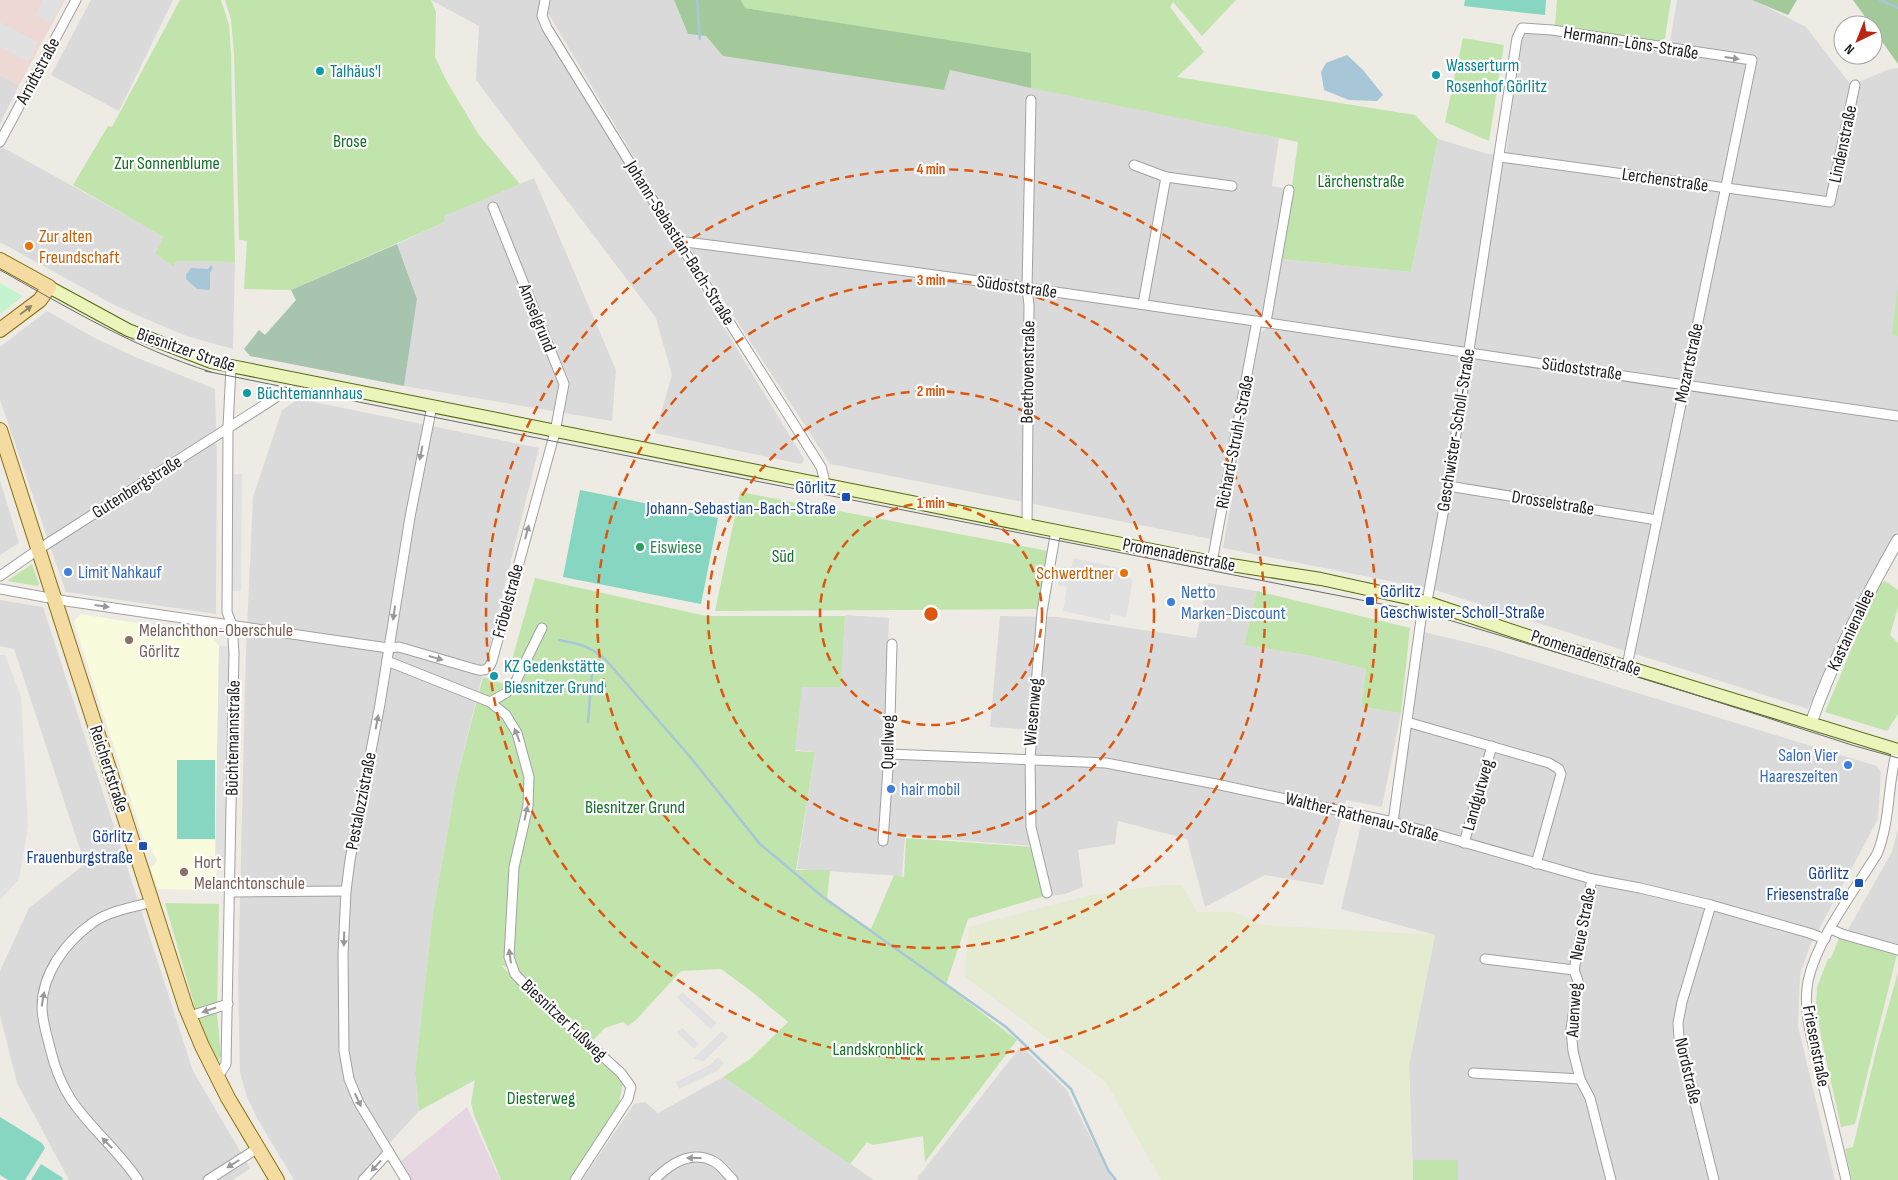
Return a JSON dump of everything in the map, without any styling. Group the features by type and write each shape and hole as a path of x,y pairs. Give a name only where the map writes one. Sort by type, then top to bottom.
{"main road":[{"name":"Biesnitzer Straße","path":"0,260 128,330 183,352 231,367 623,445"},
{"path":"0,330 40,300 49,287"},
{"name":"Reichertstraße","path":"0,430 151,902 190,1016 216,1076 277,1180"},
{"name":"Promenadenstraße","path":"623,445 1212,562 1320,579 1426,602 1897,750"}],"street":[{"name":"Arndtstraße","path":"0,142 76,0"},
{"name":"Johann-Sebastian-Bach-Straße","path":"544,0 542,16 547,28 678,241 821,467 824,478 823,484"},
{"name":"Hermann-Löns-Straße","path":"1517,38 1522,28 1752,60"},
{"name":"Geschwister-Scholl-Straße","path":"1393,822 1422,612 1426,602 1448,486 1517,38"},
{"name":"Mozartstraße","path":"1627,666 1752,60"},
{"name":"Lindenstraße","path":"1830,202 1855,85"},
{"name":"Beethovenstraße","path":"1027,525 1029,315 1027,288 1031,100"},
{"name":"Lerchenstraße","path":"1500,157 1830,202"},
{"path":"1134,165 1166,176 1232,186"},
{"path":"1143,304 1166,176"},
{"path":"1262,322 1289,190"},
{"name":"Amselgrund","path":"492,207 564,384 555,432"},
{"name":"Südoststraße","path":"678,241 1143,304 1898,416"},
{"name":"Richard-Struhl-Straße","path":"1212,562 1262,322"},
{"name":"Büchtemannstraße","path":"216,1076 226,1064 228,1004 234,648 232,625 227,612 228,427 231,367"},
{"name":"Gutenbergstraße","path":"0,576 38,549 275,398"},
{"name":"Pestalozzistraße","path":"406,1180 359,1103 349,1079 344,1051 343,954 346,891 350,860 380,704 410,517 432,406"},
{"name":"Fröbelstraße","path":"388,648 398,647 478,670 484,671 488,669 492,661 555,432"},
{"name":"Drosselstraße","path":"1448,486 1657,520"},
{"name":"Wiesenweg","path":"1047,893 1031,827 1030,759 1042,612 1056,530"},
{"name":"Kastanienallee","path":"1811,723 1828,679 1869,590 1898,540"},
{"path":"0,589 54,599 388,648"},
{"path":"387,661 490,702 506,692 514,683 542,628"},
{"name":"Quellweg","path":"883,840 889,754 892,644"},
{"name":"Biesnitzer Fußweg","path":"490,702 506,715 517,733 529,777 528,806 514,867 509,957 515,974 531,991 622,1073 631,1087 630,1094 576,1180"},
{"name":"Landgutweg","path":"1407,722 1549,763 1559,769 1561,774 1536,864"},
{"name":"Landgutweg","path":"1464,843 1492,746"},
{"name":"Friesenstraße","path":"1846,1180 1812,1039 1806,995 1811,970 1825,939 1877,854 1882,842 1887,819 1891,776 1897,750"},
{"name":"Walther-Rathenau-Straße","path":"889,754 1106,763 1216,784 1393,822 1536,864 1592,879 1711,905 1809,932 1825,939"},
{"name":"Neue Straße","path":"1574,970 1592,879"},
{"path":"230,892 346,891"},
{"path":"138,1180 126,1162 93,1128 71,1099 53,1060 42,1007 46,983 54,964 64,949 92,923 114,912 151,902"},
{"name":"Nordstraße","path":"1711,905 1682,1002 1678,1023 1679,1038 1714,1180"},
{"path":"1831,928 1842,934 1898,950"},
{"name":"Auenweg","path":"1485,959 1574,970 1578,981 1571,1037 1580,1079 1590,1098 1611,1180"},
{"path":"190,1016 228,1004"},
{"path":"1473,1074 1580,1079"},
{"path":"208,1180 258,1148"},
{"path":"363,1180 389,1152"},
{"path":"654,1180 682,1158 698,1157 714,1161 733,1180"}],"shaded area":[{"path":"0,0 65,0 19,85 0,75"},
{"path":"42,0 63,0 51,23 35,15"},
{"path":"91,0 173,0 119,111 51,75"},
{"path":"431,0 540,0 538,21 804,459 801,464 655,433 672,375 656,318 476,80 479,26"},
{"path":"550,0 674,0 688,34 706,36 723,56 944,90 950,70 1279,138 1272,186 1287,189 1264,317 1253,329 1211,539 830,464 674,224 548,13"},
{"path":"1677,0 1752,0 1806,27 1833,62 1833,65 1835,65 1851,85 1887,70 1898,68 1898,531 1846,628 1808,709 1435,590 1223,548 1260,333 1268,327 1282,259 1411,272 1438,139 1488,154 1506,155 1522,29 1668,53"},
{"path":"0,22 38,42 28,62 0,47"},
{"path":"0,75 19,85 0,124"},
{"path":"0,146 165,237 155,254 174,265 176,261 235,262 233,349 186,336 116,306 0,242"},
{"path":"534,178 616,370 612,421 404,386 417,299 397,244 445,222 443,216"},
{"path":"397,244 417,299 404,386 250,356 244,349 259,330 265,335 296,300 291,290"},
{"path":"47,311 93,337 135,357 215,389 217,459 216,614 66,592 0,400 0,347"},
{"path":"299,399 539,448 457,778 433,913 415,1073 419,1111 356,1180 294,1180 258,1120 247,1097 240,1072 238,980 246,650 253,497 282,410"},
{"path":"231,474 242,474 241,591 231,591"},
{"path":"0,480 19,543 0,555"},
{"path":"1073,558 1119,568 1117,576 1133,579 1126,617 1111,614 1109,621 1063,611 1067,587 1058,585 1061,566 1069,568 1072,566"},
{"path":"1208,583 1257,591 1244,645 1312,656 1366,669 1361,707 1401,713 1382,807 1346,800 1323,885 1265,875 1205,907 1187,839 1118,821 1115,844 1078,850 1083,887 1065,894 1051,896 1033,846 905,836 902,876 797,869 815,752 795,750 801,687 841,687 845,615 889,618 884,759 1035,766 1036,730 990,727 1000,616 1058,617 1196,638"},
{"path":"0,600 43,607 193,1071 250,1168 233,1180 69,1180 17,1083 0,1015 0,971 29,908 85,864 14,649 0,646"},
{"path":"80,614 211,635 219,646 216,890 158,889 150,867 154,866 157,860 149,845 144,841 74,622"},
{"path":"1424,632 1490,648 1877,766 1881,772 1878,819 1810,946 1800,975 1798,1026 1835,1180 1413,1180 1409,1065 1435,935 1341,909 1362,821 1396,829"},
{"path":"219,646 229,646 226,863 215,863"},
{"path":"0,655 5,655 21,696 28,827 19,879 0,900"},
{"path":"1898,829 1898,947 1846,933 1892,852"},
{"path":"1162,885 1182,885 1197,912 1235,912 1262,925 1435,935 1409,1065 1413,1180 1161,1180 1106,1082 964,976 969,927 1086,896"},
{"path":"682,992 717,1023 711,1029 677,998"},
{"path":"682,1028 699,1044 694,1049 677,1033"},
{"path":"722,1031 728,1037 704,1061 693,1059"},
{"path":"1021,1046 1066,1089 1107,1170 1114,1180 917,1180 918,1177"},
{"path":"718,1057 724,1063 717,1071 679,1089 676,1082 710,1065"},
{"path":"723,1077 874,1180 582,1180 634,1104 645,1102 658,1113"},
{"path":"467,1107 500,1180 412,1180 401,1161"}],"green space":[{"name":"Zur Sonnenblume","path":"180,0 221,0 229,25 235,262 176,261 174,266 155,254 164,237 73,185 108,126 112,127"},
{"name":"Brose","path":"225,0 431,0 436,12 435,57 446,80 479,135 520,184 444,216 445,222 291,290 244,289 247,241 239,240 234,54 231,20"},
{"path":"674,0 741,0 745,8 1031,53 1031,88 950,70 944,90 723,56 706,36 688,34"},
{"name":"Lärchenstraße","path":"741,0 1236,0 1202,36 1173,2 1170,7 1204,52 1177,77 1415,115 1438,139 1411,272 1282,259 1298,142 1031,88 1031,54 745,8"},
{"path":"1465,0 1546,0 1545,15 1464,6"},
{"path":"1557,0 1671,0 1664,44 1555,26"},
{"path":"1752,0 1797,0 1788,15"},
{"path":"1853,0 1898,0 1898,64 1883,43 1883,15 1864,15"},
{"path":"1463,38 1504,45 1489,141 1445,122"},
{"path":"1898,282 1898,336 1892,335"},
{"path":"0,283 23,296 0,314"},
{"name":"Eiswiese","path":"580,490 718,518 701,604 563,577"},
{"name":"Süd","path":"740,492 1048,551 1039,609 715,611"},
{"path":"32,564 38,586 7,581"},
{"name":"Biesnitzer Grund","path":"535,578 706,616 845,616 841,687 802,687 795,751 815,752 796,870 830,870 827,900 871,929 894,875 904,877 906,838 1032,847 1044,896 968,919 946,985 1017,1040 925,1162 923,1136 873,1145 867,1142 850,1164 723,1077 750,1059 788,1022 721,969 681,971 636,1020 628,1026 623,1022 605,1028 592,1041 518,971 501,965 523,989 616,1071 623,1083 619,1103 569,1180 501,1180 474,1115 471,1103 475,1080 419,1111 415,1073 433,913 457,778 483,677 514,687 520,674 510,667"},
{"path":"1885,581 1898,590 1898,607 1890,635 1898,643 1898,714 1887,731 1825,712 1878,585"},
{"path":"1257,591 1410,628 1401,713 1361,707 1366,669 1312,656 1244,645"},
{"path":"177,760 215,760 215,839 177,839"},
{"path":"165,903 219,904 217,1014 221,1056 216,1063 195,1008"},
{"path":"1839,938 1897,954 1855,1124 1841,1127 1821,1037 1816,1005 1817,987"},
{"path":"1898,972 1898,1180 1852,1180 1845,1149 1853,1147 1877,1047"},
{"path":"0,1117 42,1143 45,1148 25,1180 8,1180 0,1175"},
{"path":"1413,1160 1458,1160 1458,1180 1413,1180"},
{"path":"41,1164 63,1178 62,1180 31,1180"}],"water":[{"path":"1347,55 1363,70 1383,95 1377,101 1349,100 1324,90 1321,72 1326,63"},
{"path":"211,265 213,268 210,273 210,290 197,289 186,279 186,275 191,268 208,269"}],"waterway":[{"path":"697,0 700,39"},
{"path":"1880,0 1898,8"},
{"path":"559,640 584,646 606,660 691,758 760,844 823,897 1006,1027 1071,1089 1108,1170 1116,1180"},
{"path":"586,666 592,672 588,722"}],"tram line":[{"path":"0,270 103,327 156,352 211,372"},
{"path":"205,371 1422,612 1662,684 1898,758"}],"place":[{"name":"Talhäus'l","path":"320,71"},
{"name":"Wasserturm Rosenhof Görlitz","path":"1436,75"},
{"name":"Zur alten Freundschaft","path":"29,246"},
{"name":"Büchtemannhaus","path":"247,393"},
{"name":"Görlitz Johann-Sebastian-Bach-Straße","path":"846,497"},
{"name":"Eiswiese","path":"640,547"},
{"name":"Limit Nahkauf","path":"68,572"},
{"name":"Schwerdtner","path":"1124,573"},
{"name":"Görlitz Geschwister-Scholl-Straße","path":"1370,601"},
{"name":"Netto Marken-Discount","path":"1171,602"},
{"name":"Melanchthon-Oberschule Görlitz","path":"129,640"},
{"name":"KZ Gedenkstätte Biesnitzer Grund","path":"494,676"},
{"name":"Salon Vier Haareszeiten","path":"1848,765"},
{"name":"hair mobil","path":"891,789"},
{"name":"Görlitz Frauenburgstraße","path":"143,846"},
{"name":"Hort Melanchtonschule","path":"184,872"},
{"name":"Görlitz Friesenstraße","path":"1859,883"}],"park label":[{"name":"Landskronblick","path":"878,1049"},
{"name":"Diesterweg","path":"541,1098"}]}
